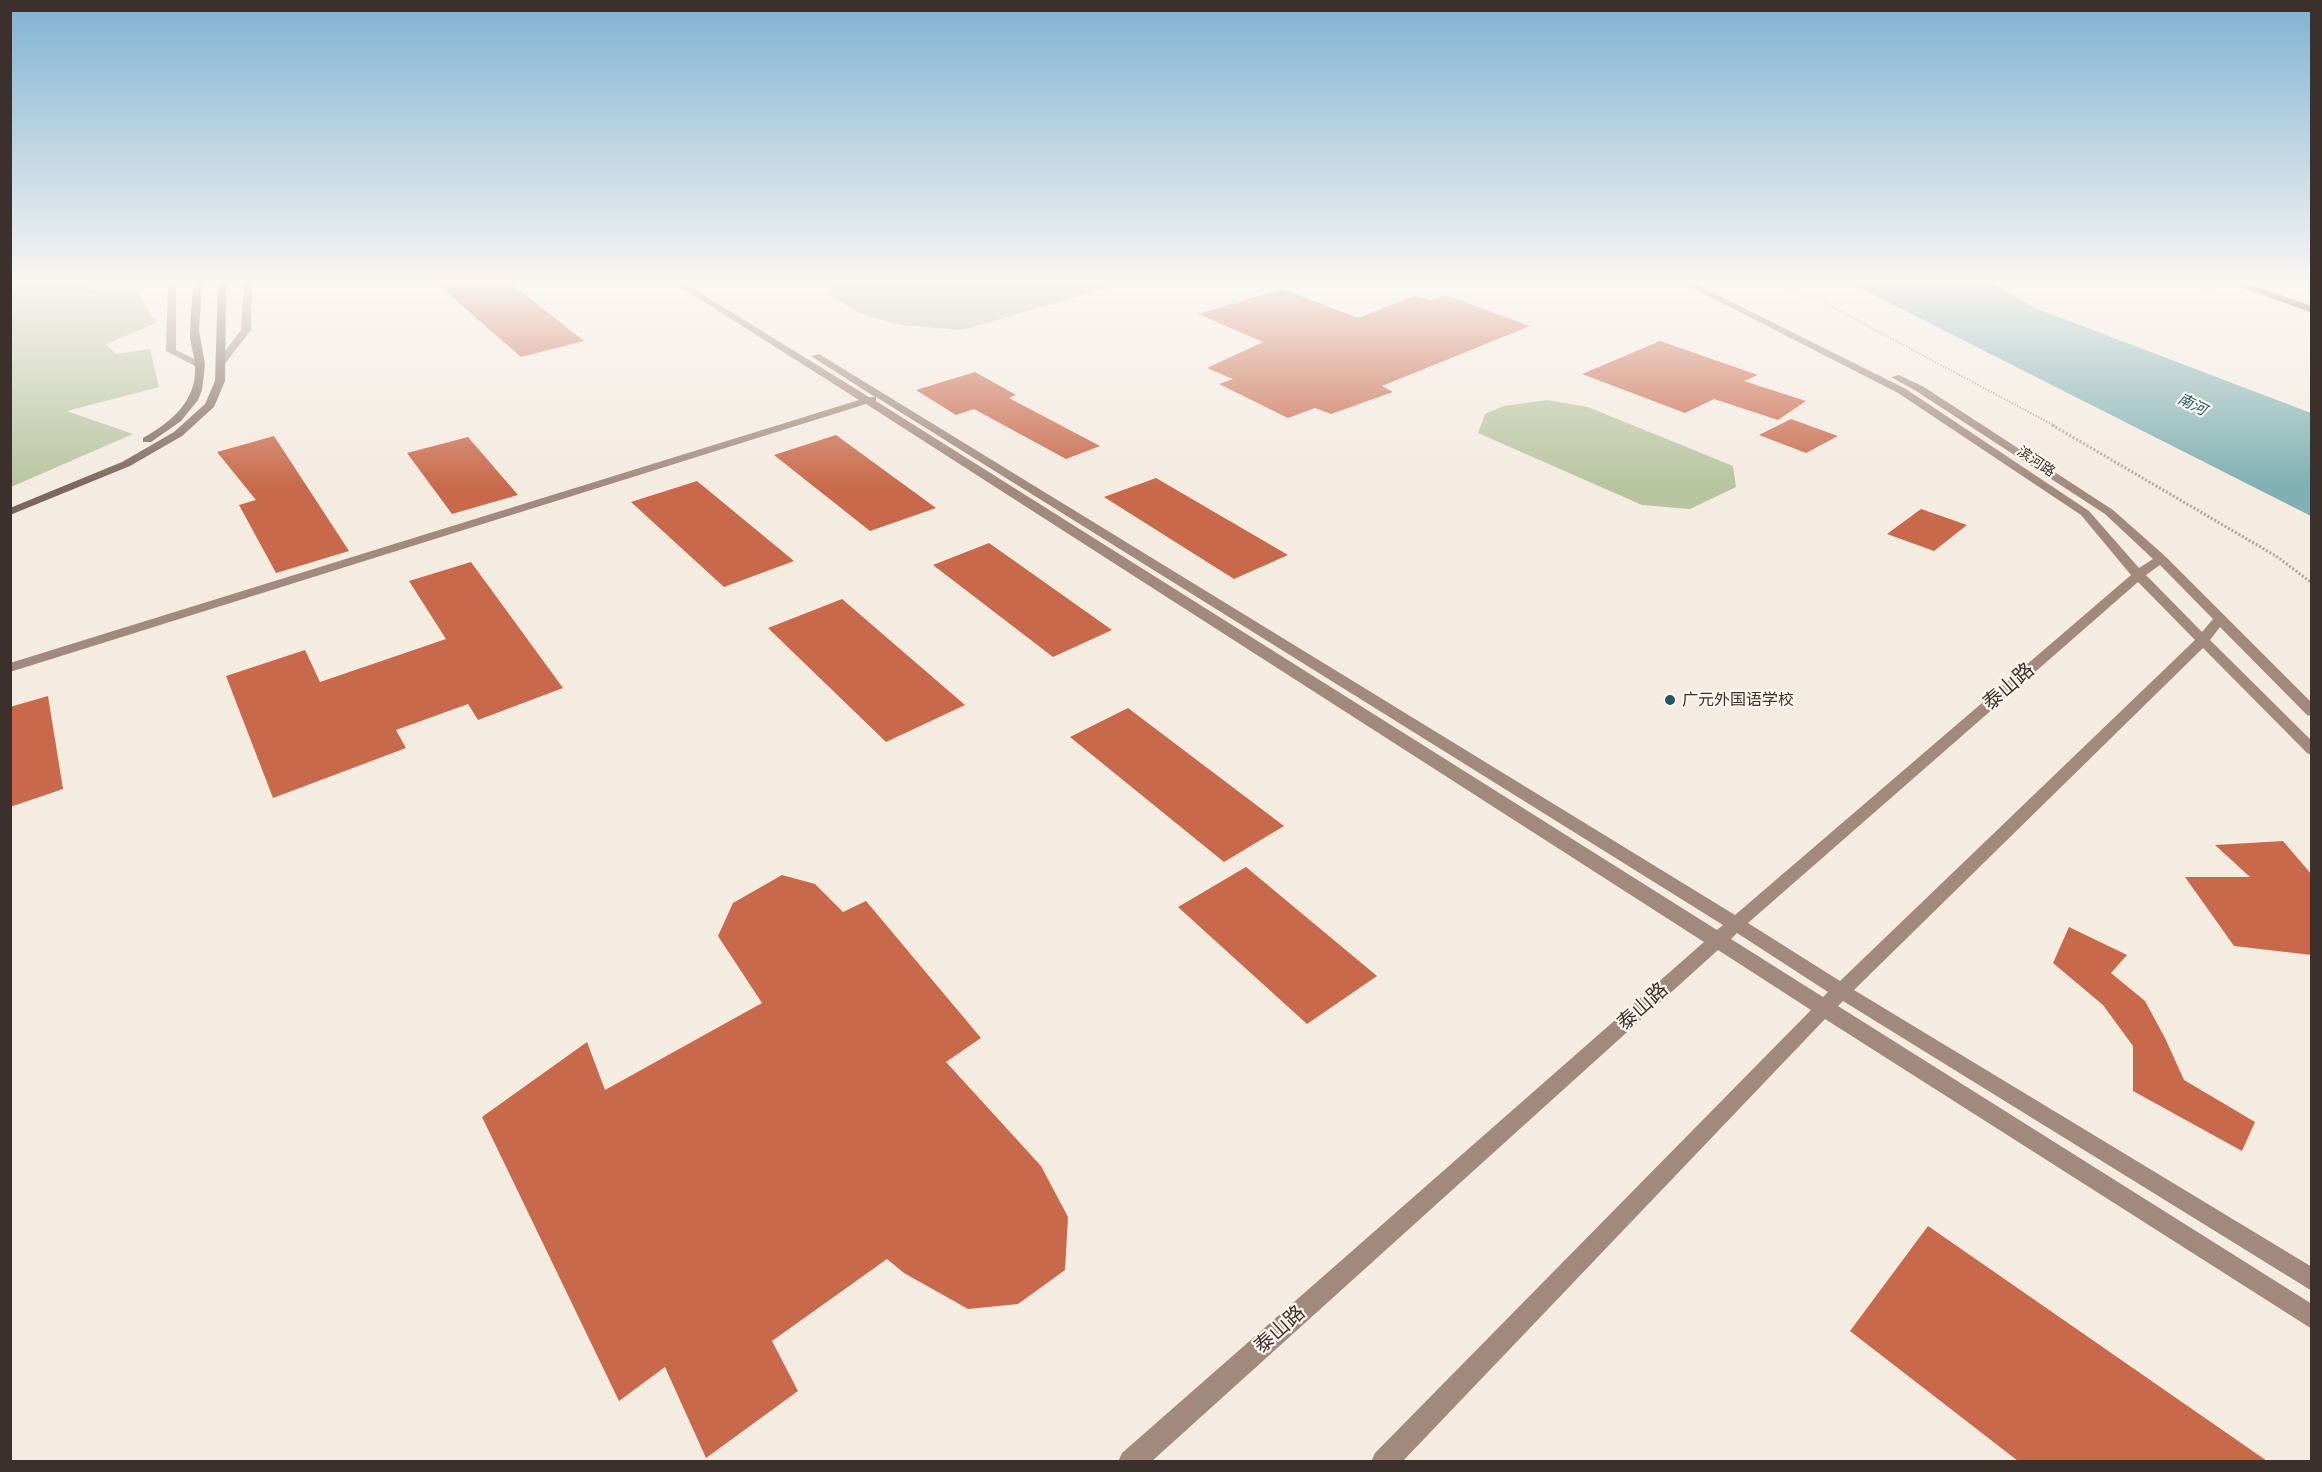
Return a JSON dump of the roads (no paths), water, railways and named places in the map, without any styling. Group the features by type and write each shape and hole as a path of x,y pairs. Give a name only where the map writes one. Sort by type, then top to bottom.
{"main road":[{"path":"10,502 111,461 160,433 190,407 200,385 197,350"},
{"path":"10,512 126,464 178,434 210,405 220,381 221,350"}],"street":[{"path":"171,350 200,365"},
{"path":"221,363 231,350"},
{"path":"792,350 1736,924 1841,992 2312,1280"},
{"path":"800,350 1824,1010 2312,1318"},
{"name":"滨河路","path":"1820,350 1902,391 2085,513 2138,575 2312,750"},
{"name":"滨河路","path":"1841,350 1920,389 2109,512 2161,559 2312,712"},
{"path":"10,668 874,398"},
{"name":"泰山路","path":"1131,1461 1736,924 2138,575 2161,559"},
{"path":"1384,1461 1841,992 2202,641 2219,620"}],"water":[{"name":"南河","path":"1982,350 2145,350 2311,413 2311,516"}],"place":[{"name":"广元外国语学校","path":"1670,700"}]}
